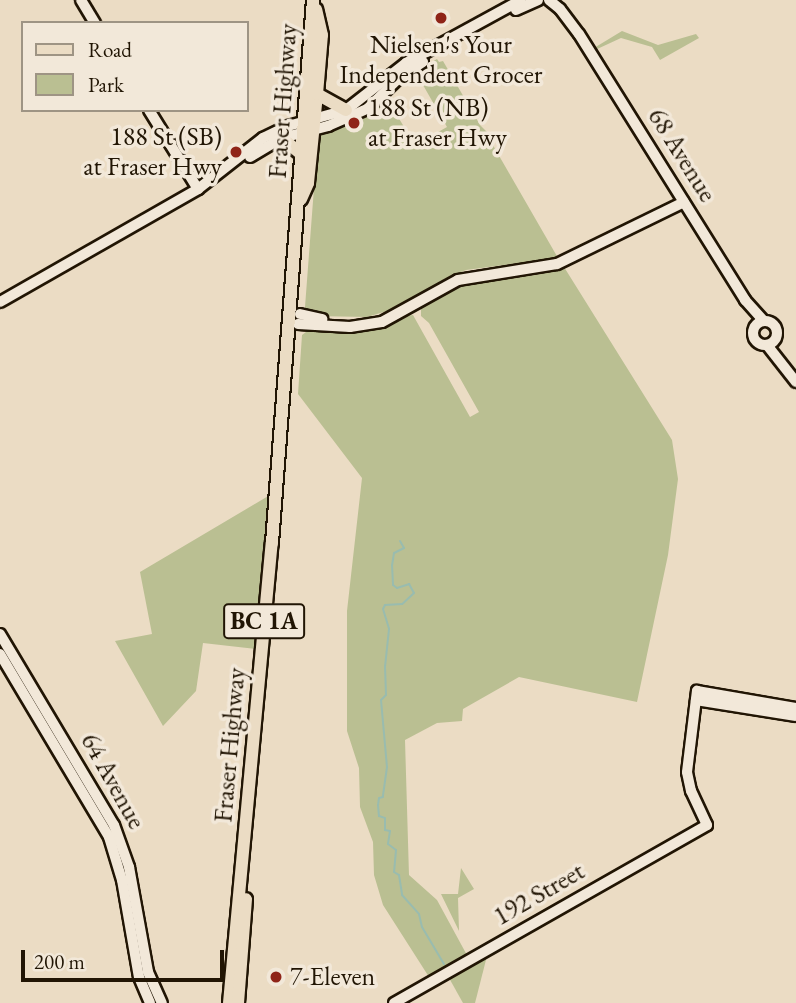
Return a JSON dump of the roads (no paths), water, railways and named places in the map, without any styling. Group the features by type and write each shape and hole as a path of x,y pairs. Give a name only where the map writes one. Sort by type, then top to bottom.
{"main road":[{"name":"Fraser Highway","path":"309,125 317,94 321,35 314,0"},
{"name":"Fraser Highway","path":"229,1003 285,390 297,298 298,206 309,125 314,0"},
{"path":"317,94 328,103 346,110"},
{"path":"282,138 306,156"},
{"path":"297,298 299,319"},
{"name":"Fraser Highway","path":"285,390 297,351 299,319"},
{"name":"Fraser Highway","path":"238,1003 246,924 243,853"}],"street":[{"path":"81,0 94,21"},
{"path":"198,189 209,187 224,178 260,149 346,110 405,63 521,0"},
{"path":"0,302 198,189 263,138 367,109 406,72 538,0"},
{"name":"68 Avenue","path":"551,0 579,34 759,324"},
{"name":"68 Avenue","path":"563,0 579,34"},
{"path":"150,112 198,189"},
{"path":"299,319 349,327 382,322 458,281 483,274 551,266 630,227 641,217 682,199"},
{"path":"759,324 776,328 771,342 756,341 759,324"},
{"path":"771,342 796,382"},
{"name":"64 Avenue","path":"0,635 107,809 124,848 148,972 162,1003"},
{"name":"64 Avenue","path":"0,654 105,828 120,871 139,977 150,1003"},
{"path":"697,695 796,708"},
{"path":"697,695 796,716"},
{"name":"192 Street","path":"394,1003 707,824 691,791 687,772 697,695"},
{"path":"105,828 113,835 125,873 131,876"}],"waterway":[{"path":"400,541 404,548 394,553 393,585 397,588 409,584 414,593 402,604 385,605 383,609 389,629 385,666 386,695 381,700 387,767 383,797 379,798 379,816 385,818 385,830 390,831 388,844 396,850 394,872 399,875 402,895 419,914 422,927 444,964"}],"place":[{"name":"Nielsen's Your Independent Grocer","path":"441,18"},
{"name":"188 St (NB) at Fraser Hwy","path":"354,123"},
{"name":"188 St (SB) at Fraser Hwy","path":"236,152"},
{"name":"7-Eleven","path":"276,977"}]}
